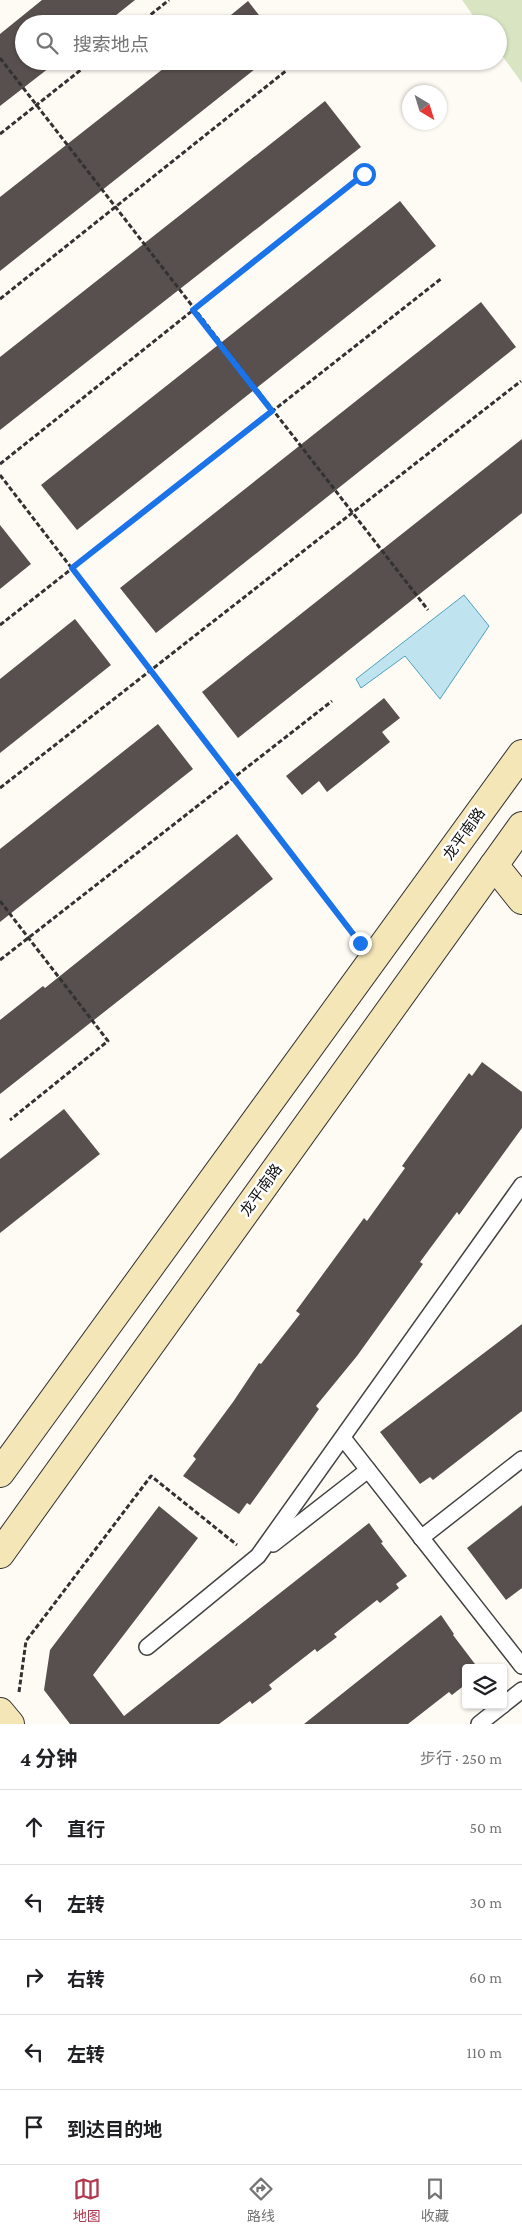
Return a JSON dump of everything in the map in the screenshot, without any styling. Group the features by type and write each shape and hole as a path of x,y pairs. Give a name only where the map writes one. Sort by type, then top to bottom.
{"street":[{"name":"龙平南路","path":"0,1473 522,754"},
{"name":"龙平南路","path":"0,1554 522,826"},
{"path":"494,865 522,900"},
{"path":"9,1702 10,1724"}],"lane":[{"path":"257,1558 522,1185"},
{"path":"343,1438 522,1666"},
{"path":"421,1538 522,1459"},
{"path":"147,1647 368,1470"},
{"path":"507,1702 522,1690"},
{"path":"479,1724 498,1709"}],"path":[{"path":"150,15 169,0"},
{"path":"0,58 193,310 428,610"},
{"path":"0,134 81,70"},
{"path":"0,299 287,70"},
{"path":"0,464 364,174"},
{"path":"0,624 442,278"},
{"path":"0,788 521,381"},
{"path":"0,475 360,943"},
{"path":"0,960 332,701"},
{"path":"0,901 108,1041 10,1120"},
{"path":"9,1702 26,1641 151,1476 257,1558"}],"green space":[{"path":"462,0 522,0 522,83 507,62 507,15 473,15"}],"water":[{"path":"464,595 489,626 440,699 405,656 361,688 356,679"}],"building":[{"path":"42,0 135,0 116,15 23,15"},
{"path":"248,1 259,15 231,15"},
{"path":"15,22 15,70 46,70 0,106 0,34"},
{"path":"162,70 254,70 0,271 0,197"},
{"path":"325,101 361,147 0,430 0,357"},
{"path":"400,201 436,246 77,530 41,485"},
{"path":"481,302 516,347 156,633 120,588"},
{"path":"522,439 522,513 238,738 202,692"},
{"path":"0,525 31,564 0,589"},
{"path":"75,619 111,665 0,753 0,679"},
{"path":"384,698 400,718 382,732 390,742 327,792 319,781 302,795 286,776"},
{"path":"158,724 193,769 0,922 0,849"},
{"path":"237,834 273,879 0,1094 0,1020 43,986 45,988"},
{"path":"482,1062 522,1092 522,1128 459,1215 457,1212 420,1262 423,1264 357,1356 316,1406 319,1409 250,1505 247,1503 239,1514 183,1476 196,1459 193,1456 259,1363 261,1364 300,1314 296,1311 364,1218 367,1221 405,1168 402,1166 469,1073 472,1076"},
{"path":"64,1109 100,1154 0,1233 0,1159"},
{"path":"522,1324 522,1411 433,1480 430,1477 420,1484 380,1432"},
{"path":"522,1505 522,1588 506,1600 467,1548"},
{"path":"159,1506 198,1538 93,1675 124,1716 369,1523 383,1542 381,1543 407,1576 396,1584 399,1588 380,1603 377,1600 334,1634 337,1637 317,1652 315,1649 269,1685 272,1689 252,1704 250,1701 219,1724 70,1724 44,1690 50,1650"},
{"path":"441,1615 453,1635 475,1664 462,1664 462,1687 452,1695 449,1692 408,1724 304,1724"}],"route":[{"path":"360,943 72,568 272,411 193,310 364,174"}]}
